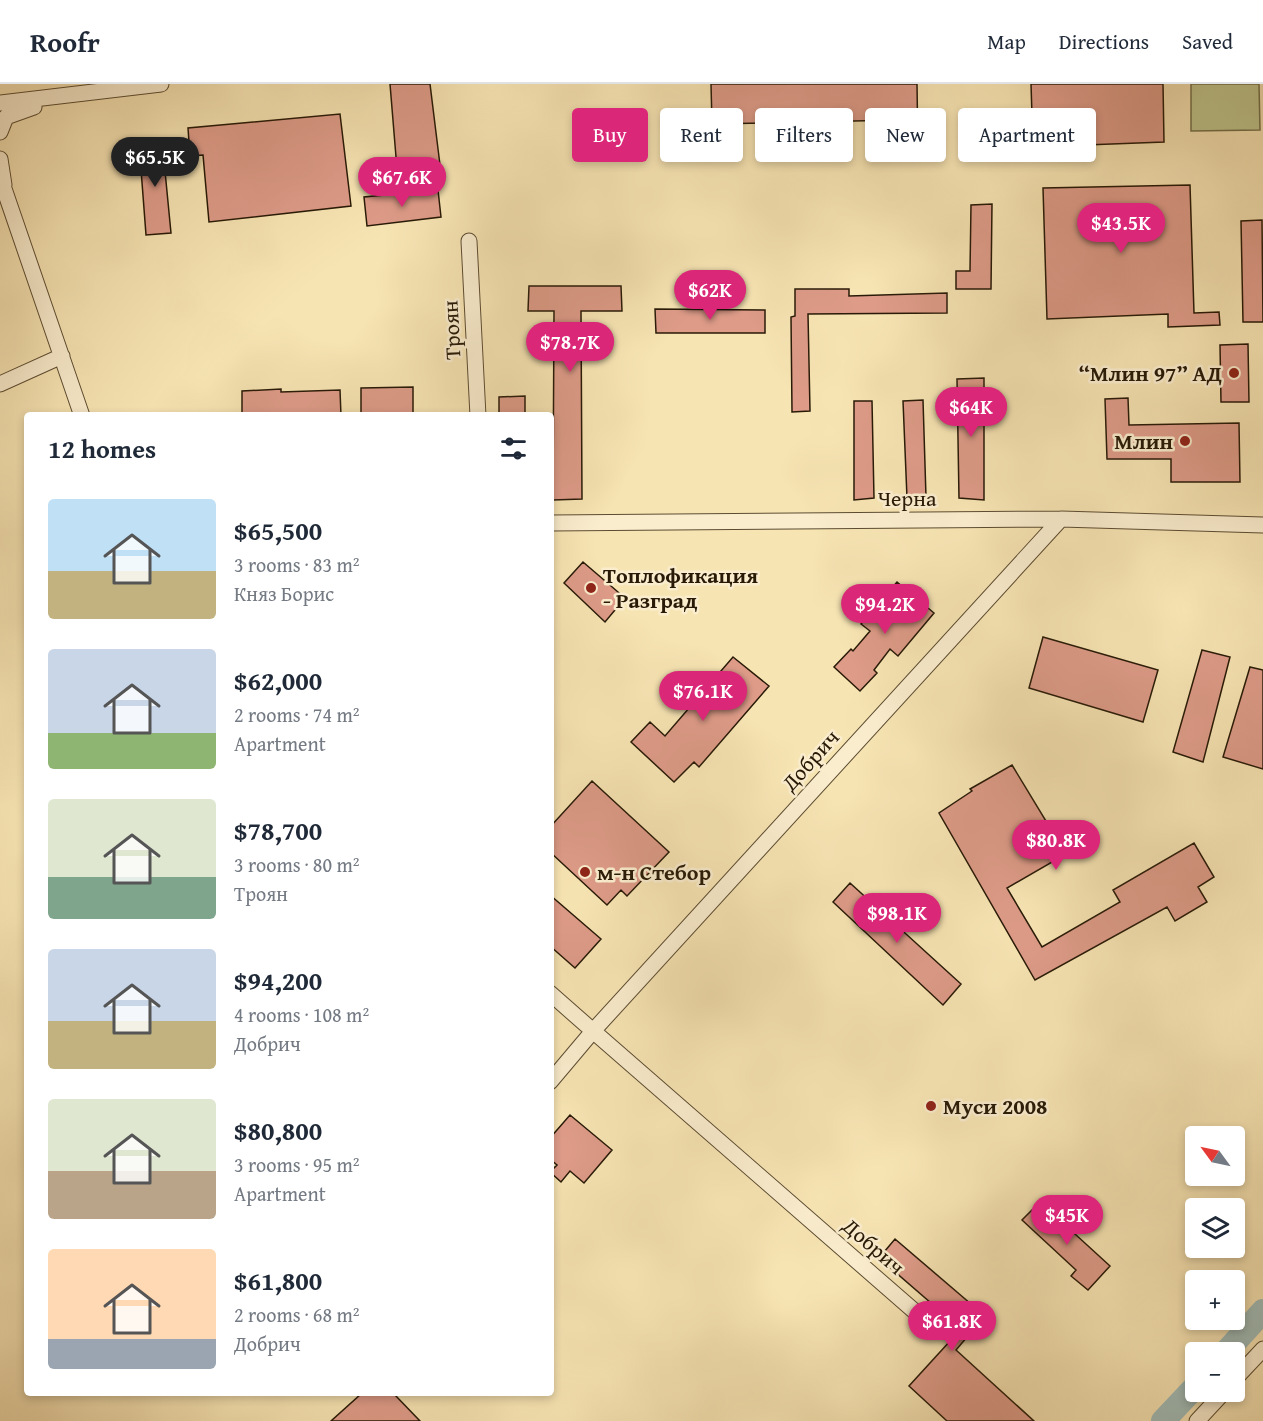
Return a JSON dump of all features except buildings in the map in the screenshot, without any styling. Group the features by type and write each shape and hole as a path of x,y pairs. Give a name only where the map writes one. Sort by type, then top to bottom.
{"street":[{"path":"0,132 6,117 14,112 130,84"},
{"path":"0,103 161,84"},
{"path":"0,159 2,182 81,412"},
{"name":"Троян","path":"469,241 478,412"},
{"path":"0,384 62,356"},
{"name":"Черна","path":"554,523 1061,519 1263,525"},
{"name":"Добрич","path":"554,1077 593,1031 1061,519"},
{"path":"554,997 593,1031"},
{"name":"Добрич","path":"593,1031 936,1330"},
{"path":"1245,1368 1263,1349"},
{"path":"1197,1421 1215,1402"}],"green space":[{"path":"1191,84 1259,84 1260,130 1191,131"}],"waterway":[{"path":"1235,1342 1263,1311"},
{"path":"1163,1421 1185,1398"}],"place":[{"name":"“Млин 97” АД","path":"1234,373"},
{"name":"Млин","path":"1185,441"},
{"name":"Топлофикация - Разград","path":"591,588"},
{"name":"м-н Стебор","path":"585,872"},
{"name":"Муси 2008","path":"931,1106"}]}
